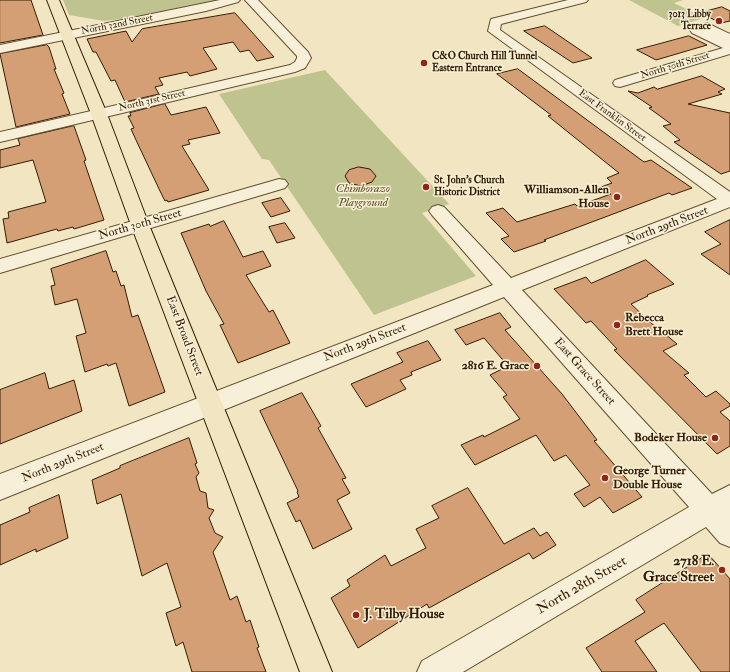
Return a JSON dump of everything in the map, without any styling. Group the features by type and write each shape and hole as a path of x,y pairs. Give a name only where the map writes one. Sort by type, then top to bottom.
{"main road":[{"name":"East Broad Street","path":"53,0 66,36 99,114 140,225 316,672"}],"street":[{"name":"North 32nd Street","path":"0,49 206,8 234,0"},
{"name":"North 31st Street","path":"0,137 295,68 303,61 303,55 251,0"},
{"name":"East Franklin Street","path":"582,0 495,22 494,31 730,201"},
{"path":"730,38 707,27 696,30 730,46"},
{"name":"North 30th Street","path":"620,83 730,50"},
{"name":"North 30th Street","path":"0,266 279,184"},
{"name":"North 29th Street","path":"0,488 379,337 730,201"},
{"name":"East Grace Street","path":"438,211 508,288 720,504 730,533"},
{"name":"North 28th Street","path":"433,672 720,504"}],"green space":[{"path":"63,0 223,0 131,18 104,21 69,15"},
{"path":"629,0 683,0 674,3 704,18 678,26"},
{"name":"Chimborazo Playground","path":"325,70 449,204 422,213 476,276 374,315 269,160 262,159 219,94"}],"building":[{"path":"0,0 31,0 43,35 0,43"},
{"path":"722,7 730,11 730,21 721,23 700,13"},
{"path":"235,13 274,57 257,61 249,50 240,52 233,42 203,48 217,69 190,76 187,72 159,78 163,85 155,87 159,94 125,102 115,80 111,81 96,52 93,52 87,39 126,31 132,42 142,29"},
{"path":"545,26 592,58 573,63 524,31"},
{"path":"689,36 707,45 656,60 637,50"},
{"path":"47,45 56,69 54,69 64,93 62,94 70,114 16,127 0,54"},
{"path":"518,69 644,162 651,160 692,188 672,195 669,193 514,252 501,239 509,236 486,213 503,208 517,222 575,204 577,206 611,194 601,187 612,183 607,178 619,173 548,116 551,115 497,74"},
{"path":"702,76 725,89 718,92 722,94 688,104 730,113 730,171 721,174 674,142 680,140 663,126 671,124 649,108 652,107 628,91 638,93 654,87 657,89"},
{"path":"165,104 171,115 206,107 220,133 188,140 190,144 182,146 209,190 168,202 167,200 165,201 136,140 131,129 134,128 128,116 131,116 130,113"},
{"path":"74,126 104,220 74,229 73,227 58,231 57,229 7,243 3,219 9,218 8,212 46,202 33,160 0,168 0,150 20,145 18,139"},
{"path":"359,167 370,169 376,176 372,182 361,186 349,183 345,176 349,170"},
{"path":"281,198 290,211 271,217 262,203"},
{"path":"730,220 730,275 701,254 721,244 705,232"},
{"path":"224,221 243,257 263,251 271,266 246,275 269,312 273,310 290,343 238,363 220,325 224,324 206,291 181,233"},
{"path":"285,223 295,238 277,243 269,227"},
{"path":"106,251 113,272 116,271 121,286 124,285 132,317 138,315 165,392 129,406 116,363 108,366 107,364 85,372 76,336 86,333 77,299 55,305 51,286 55,285 51,269"},
{"path":"646,260 674,284 647,295 648,296 631,304 663,334 664,333 677,344 663,351 689,373 684,375 706,397 716,391 730,404 730,406 720,412 730,421 730,446 717,454 614,350 617,349 591,321 586,323 554,289 586,277 591,283"},
{"path":"500,313 511,327 505,330 562,394 597,440 594,441 642,497 613,513 600,497 584,507 574,494 590,485 566,455 554,461 536,435 475,465 461,445 483,435 484,437 520,419 503,397 507,395 490,375 508,366 484,338 466,345 455,330"},
{"path":"428,341 441,360 411,372 412,375 400,380 406,389 366,407 351,384 403,362 397,353"},
{"path":"45,373 49,389 74,380 82,411 0,444 0,390"},
{"path":"302,393 321,426 318,428 346,478 342,479 350,493 337,500 352,529 313,549 300,520 296,522 287,503 299,497 298,491 260,411"},
{"path":"189,438 197,463 195,464 199,473 196,477 200,491 206,493 208,508 214,510 209,518 215,533 223,537 213,552 230,600 237,596 246,622 250,620 259,647 257,648 266,672 192,672 183,642 176,646 166,613 181,607 167,563 142,576 121,494 97,504 92,480 120,468 120,466"},
{"path":"468,488 504,544 534,528 540,536 547,532 556,545 533,559 529,553 429,608 427,604 358,648 331,598 350,586 347,580 385,555 391,566 426,548 416,529 439,518 432,506"},
{"path":"59,495 68,538 36,552 36,549 0,565 0,525 30,512 29,508"},
{"path":"708,554 730,579 730,672 701,672 664,623 635,641 657,672 602,672 586,648 645,612 636,600"}],"place":[{"name":"3013 Libby Terrace","path":"719,21"},
{"name":"C&O Church Hill Tunnel Eastern Entrance","path":"424,63"},
{"name":"St. John's Church Historic District","path":"426,187"},
{"name":"Williamson-Allen House","path":"617,197"},
{"name":"Rebecca Brett House","path":"617,325"},
{"name":"2816 E. Grace","path":"537,366"},
{"name":"Bodeker House","path":"715,438"},
{"name":"George Turner Double House","path":"605,478"},
{"name":"2718 E. Grace Street","path":"722,570"},
{"name":"J. Tilby House","path":"356,615"}]}
